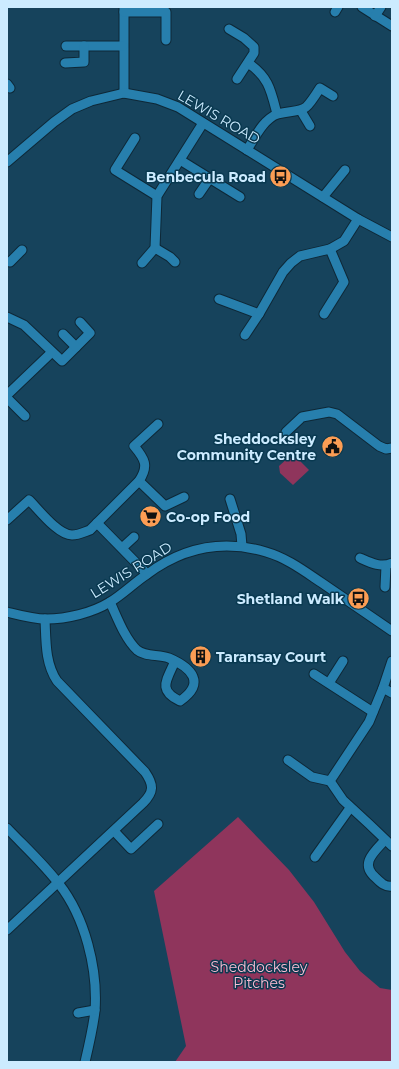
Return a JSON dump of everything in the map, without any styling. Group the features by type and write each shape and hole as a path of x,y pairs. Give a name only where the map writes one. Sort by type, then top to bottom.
{"street":[{"path":"362,7 392,26"},
{"path":"375,16 381,7"},
{"path":"124,93 124,10 166,12 166,40"},
{"path":"229,29 254,46 254,53 236,78"},
{"path":"66,46 123,46"},
{"path":"65,62 84,62 84,46"},
{"path":"248,63 263,75 270,89 277,114"},
{"path":"247,150 264,123 270,117 277,114 301,111 309,105 320,88 334,96"},
{"name":"LEWIS ROAD","path":"7,161 72,109 91,101 124,93 157,99 178,107 358,219 392,237"},
{"path":"301,111 310,126"},
{"path":"142,263 155,248 157,196 202,123"},
{"path":"135,138 115,170 157,196"},
{"path":"180,160 240,197"},
{"path":"323,197 345,170"},
{"path":"199,194 210,178"},
{"path":"245,335 283,272 291,263 300,256 330,249 344,240 358,219"},
{"path":"155,248 170,257 175,262"},
{"path":"324,314 344,282 330,249"},
{"path":"11,263 22,250"},
{"path":"219,299 259,314"},
{"path":"7,317 24,325 62,361 90,333 80,322"},
{"path":"63,334 76,347"},
{"path":"25,416 8,392 52,352"},
{"path":"286,432 302,417 329,412 337,414 379,446 386,449 392,448"},
{"path":"7,520 29,500 63,533 72,535 81,534 90,530 139,481 144,473 145,464 142,456 134,446 158,424"},
{"path":"139,481 165,506 184,497"},
{"path":"230,499 241,534 242,546"},
{"path":"97,523 147,574"},
{"path":"122,548 134,537"},
{"name":"LEWIS ROAD","path":"7,612 45,619 90,612 110,602 168,560 187,552 213,546 242,546 267,553 291,563 392,631"},
{"path":"360,558 373,564 389,565 385,587"},
{"path":"110,602 130,643 138,651 145,654 169,658 175,661"},
{"path":"7,930 150,796 152,788 150,780 145,772 57,681 49,664 45,619"},
{"path":"329,683 344,661"},
{"path":"330,781 369,722 392,661"},
{"path":"314,674 373,712"},
{"path":"383,688 392,693"},
{"path":"288,760 312,777 330,781 350,808 389,843 368,861 368,868 370,873 381,883 388,887 392,886"},
{"path":"315,857 350,808"},
{"path":"114,831 131,849 158,824"},
{"path":"7,828 58,883 72,904 84,929 94,975 95,1010 85,1062"},
{"path":"78,1013 95,1010"}],"green space":[{"path":"288,458 297,458 309,470 293,485 280,473 279,466"},
{"name":"Sheddocksley Pitches","path":"238,817 289,870 314,902 345,952 360,971 380,988 392,990 392,1062 175,1062 186,1046 154,891"}],"place":[{"name":"Benbecula Road","path":"281,177"},
{"name":"Sheddocksley Community Centre","path":"332,447"},
{"name":"Co-op Food","path":"150,517"},
{"name":"Shetland Walk","path":"359,599"},
{"name":"Taransay Court","path":"201,657"}]}
